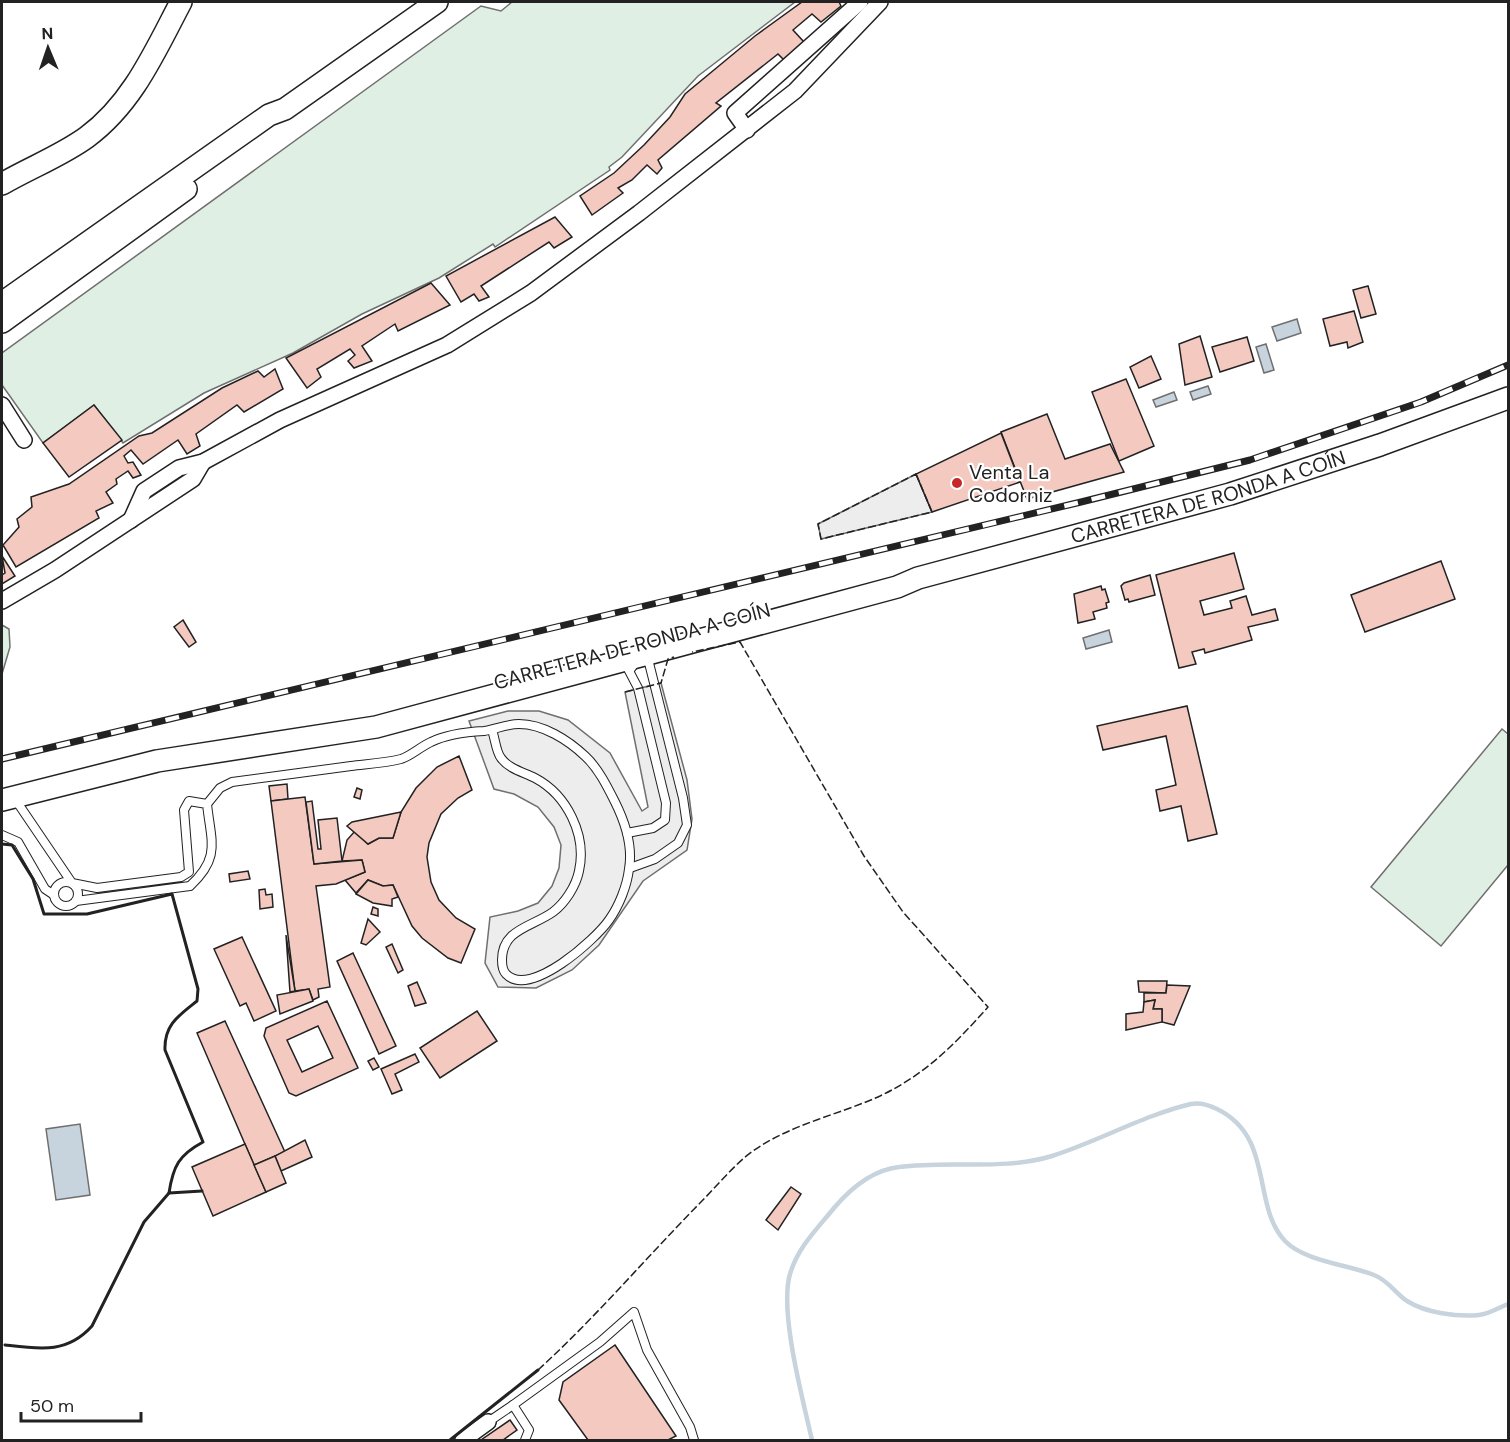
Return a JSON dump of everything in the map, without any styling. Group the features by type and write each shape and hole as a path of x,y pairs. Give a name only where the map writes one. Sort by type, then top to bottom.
{"main road":[{"path":"2,184 87,137 118,108 142,77 181,2"},
{"path":"2,322 275,122 285,109 437,2"},
{"path":"2,303 269,114 285,109"},
{"path":"2,313 32,301"},
{"name":"CARRETERA DE RONDA A COÍN","path":"350,729 479,687 693,627 883,583 918,578 1230,494 1380,445 1503,397"},
{"name":"CARRETERA DE RONDA A COÍN","path":"8,799 157,761 350,729 375,727 639,661 897,587 918,578"},
{"path":"565,663 594,663 629,653 639,661 646,648 679,639 693,627"}],"street":[{"path":"747,130 735,113 860,2"},
{"path":"2,601 55,570 193,479 203,462 280,420 447,345 531,293 747,130 795,91 880,2"},
{"path":"2,405 24,440"},
{"path":"463,1440 488,1422"}],"lane":[{"path":"627,833 653,828 665,820 666,803 638,688 639,661"},
{"path":"630,868 655,859 678,843 687,825 683,798 639,661"},
{"path":"2,835 18,842 45,889 62,905 71,905 76,901 190,886 204,873 212,857 207,804 220,788 232,782 403,759 431,742 454,735 519,724 544,729 569,742 587,758 607,785 627,833 630,868 623,891 610,918 579,952 532,978 514,978 506,974 502,964 502,951 508,939 516,931 553,912 573,888 580,870 580,843 574,821 564,802 549,786 514,770 500,757 492,730"},
{"path":"8,799 78,891 76,901"},
{"path":"54,895 60,883 97,888 181,877 189,872 184,810 189,801 207,804"},
{"path":"488,1422 600,1342 634,1312 647,1350 690,1426 694,1440"},
{"path":"513,1405 529,1430 525,1440"}],"green space":[{"path":"512,2 795,2 698,76 622,157 609,167 610,170 495,247 493,244 439,278 362,314 293,353 204,393 123,443 94,405 43,443 2,385 2,353 481,6 501,11"},
{"path":"2,625 9,629 10,647 2,674"},
{"path":"1502,729 1508,734 1508,865 1441,946 1371,887"}],"shaded area":[{"path":"1297,319 1301,333 1277,341 1272,327"},
{"path":"1266,344 1274,370 1264,373 1256,347"},
{"path":"1208,386 1211,394 1193,400 1190,392"},
{"path":"1174,392 1177,400 1156,407 1153,400"},
{"path":"916,474 932,512 821,539 818,524"},
{"path":"1109,630 1112,642 1086,649 1083,638"},
{"path":"661,683 687,780 692,819 687,850 643,881 599,945 572,970 536,988 498,987 485,963 490,917 518,911 538,903 552,886 559,868 561,845 554,827 538,807 514,794 494,789 469,721 508,711 539,711 568,720 610,753 642,811 648,807 625,692"},
{"path":"80,1124 90,1195 56,1200 46,1129"}],"building":[{"path":"802,2 839,2 841,6 821,22 812,14 793,30 804,42 784,60 778,54 716,103 721,106 658,160 662,168 657,174 647,165 632,180 618,188 623,193 592,215 580,196 614,173 644,145 670,117 685,94 755,36"},
{"path":"555,217 572,237 554,248 549,242 481,286 489,297 479,301 474,294 461,302 446,276"},
{"path":"431,283 450,305 398,331 395,324 362,346 372,361 354,368 348,361 355,355 350,349 317,369 321,377 307,388 286,358"},
{"path":"1368,286 1376,314 1361,318 1353,290"},
{"path":"1354,311 1363,342 1348,348 1347,342 1330,346 1323,319"},
{"path":"1200,336 1212,377 1185,385 1179,344"},
{"path":"1247,337 1254,361 1220,372 1212,347"},
{"path":"1151,356 1161,379 1139,388 1130,367"},
{"path":"275,369 283,389 244,412 237,405 196,434 200,446 187,454 178,440 143,464 131,450 124,456 128,463 133,462 141,475 133,478 128,471 116,479 117,484 106,492 113,503 96,511 99,518 16,567 3,545 19,527 17,519 32,507 31,497 69,484 139,436 152,433 222,388 258,371 264,377"},
{"path":"1126,379 1154,446 1119,461 1092,392"},
{"path":"94,405 122,440 69,477 43,443"},
{"path":"1047,414 1065,459 1110,444 1124,472 1027,499 1001,432"},
{"path":"1001,433 1020,482 932,512 916,474"},
{"path":"1234,553 1244,589 1200,601 1204,615 1232,608 1230,601 1246,596 1252,615 1275,609 1278,620 1248,627 1252,640 1205,653 1204,649 1192,652 1196,664 1179,668 1156,575"},
{"path":"2,556 15,576 2,584 2,575 5,573"},
{"path":"1441,561 1455,599 1365,632 1351,595"},
{"path":"1150,575 1155,595 1129,602 1128,599 1125,600 1121,586 1124,583"},
{"path":"1101,586 1102,590 1105,589 1109,602 1106,603 1107,608 1093,612 1095,619 1078,623 1074,594"},
{"path":"183,620 196,642 189,647 174,627"},
{"path":"1187,706 1217,834 1188,841 1181,806 1160,811 1156,790 1176,785 1166,736 1103,750 1097,726"},
{"path":"459,756 472,790 458,798 441,814 429,843 427,857 431,882 439,900 456,918 475,929 461,963 448,958 422,938 412,926 393,885 383,886 368,880 356,893 345,880 365,872 362,860 342,861 347,840 355,831 368,844 379,838 393,838 401,812 416,788 437,767"},
{"path":"287,784 288,799 271,801 269,786"},
{"path":"357,788 362,790 360,799 354,797"},
{"path":"305,797 314,864 362,860 365,872 336,884 316,886 330,987 318,989 319,997 313,1000 309,989 295,991 271,801"},
{"path":"312,801 318,849 321,849 318,820 337,818 342,861 314,864 306,802"},
{"path":"401,812 393,838 379,838 368,844 347,826 352,822"},
{"path":"248,871 250,879 230,882 229,874"},
{"path":"368,880 383,886 393,885 398,897 392,899 392,906 373,903 356,894"},
{"path":"265,889 266,895 272,894 273,907 260,909 259,890"},
{"path":"373,907 378,909 378,916 371,914"},
{"path":"368,919 380,932 366,945 361,943"},
{"path":"286,935 295,991 290,992"},
{"path":"242,937 276,1011 254,1021 246,1003 240,1006 214,949"},
{"path":"392,944 403,970 398,973 386,947"},
{"path":"353,953 396,1046 379,1054 337,961"},
{"path":"1138,981 1167,981 1166,993 1139,992"},
{"path":"417,982 426,1003 415,1006 408,986"},
{"path":"1167,985 1190,986 1174,1025 1162,1022 1162,1009 1153,1009 1155,1000 1144,1002 1144,993 1166,993"},
{"path":"309,989 313,1001 280,1014 277,995"},
{"path":"1155,1000 1153,1009 1162,1009 1162,1022 1126,1030 1126,1014 1143,1012 1144,1002"},
{"path":"327,1001 358,1068 296,1096 289,1093 264,1036 266,1028","holes":["318,1026 333,1058 302,1072 287,1040"]},
{"path":"477,1011 497,1041 440,1078 420,1048"},
{"path":"225,1021 285,1152 254,1165 197,1033"},
{"path":"415,1054 419,1062 395,1074 402,1090 392,1094 381,1069"},
{"path":"374,1058 379,1067 373,1070 368,1061"},
{"path":"305,1140 312,1157 281,1171 275,1156"},
{"path":"245,1144 266,1192 213,1216 192,1167"},
{"path":"275,1156 286,1183 266,1192 254,1165"},
{"path":"791,1187 801,1194 778,1230 766,1220"},
{"path":"615,1345 676,1436 668,1440 588,1440 559,1400 563,1382"},
{"path":"510,1420 517,1430 503,1440 481,1440"}],"waterway":[{"path":"812,1440 790,1333 787,1290 793,1264 798,1255 809,1239 855,1187 871,1176 899,1167 1015,1163 1052,1156 1156,1115 1191,1104 1204,1104 1217,1109 1235,1121 1247,1136 1255,1154 1268,1209 1275,1226 1293,1248 1315,1258 1379,1277 1407,1301 1432,1311 1452,1315 1479,1315 1508,1304"}],"railway":[{"path":"2,759 1250,460 1421,402 1508,365"}],"fence":[{"path":"916,474 932,512 821,539 818,524 916,474"},
{"path":"538,1370 580,1330 744,1158 775,1138 810,1122 880,1096 912,1078 951,1046 988,1007 903,912 864,856 740,642 692,652"},
{"path":"625,692 661,683 668,659 674,657"}],"wall":[{"path":"2,844 12,845 33,879 44,914 87,914 172,894 198,989 197,1001 170,1027 165,1041 165,1050 203,1142 178,1162 169,1193 202,1191"},
{"path":"5,1345 52,1348 73,1341 92,1326 144,1222 169,1193"},
{"path":"450,1440 538,1370"}],"place":[{"name":"Venta La Codorniz","path":"957,483"}]}
